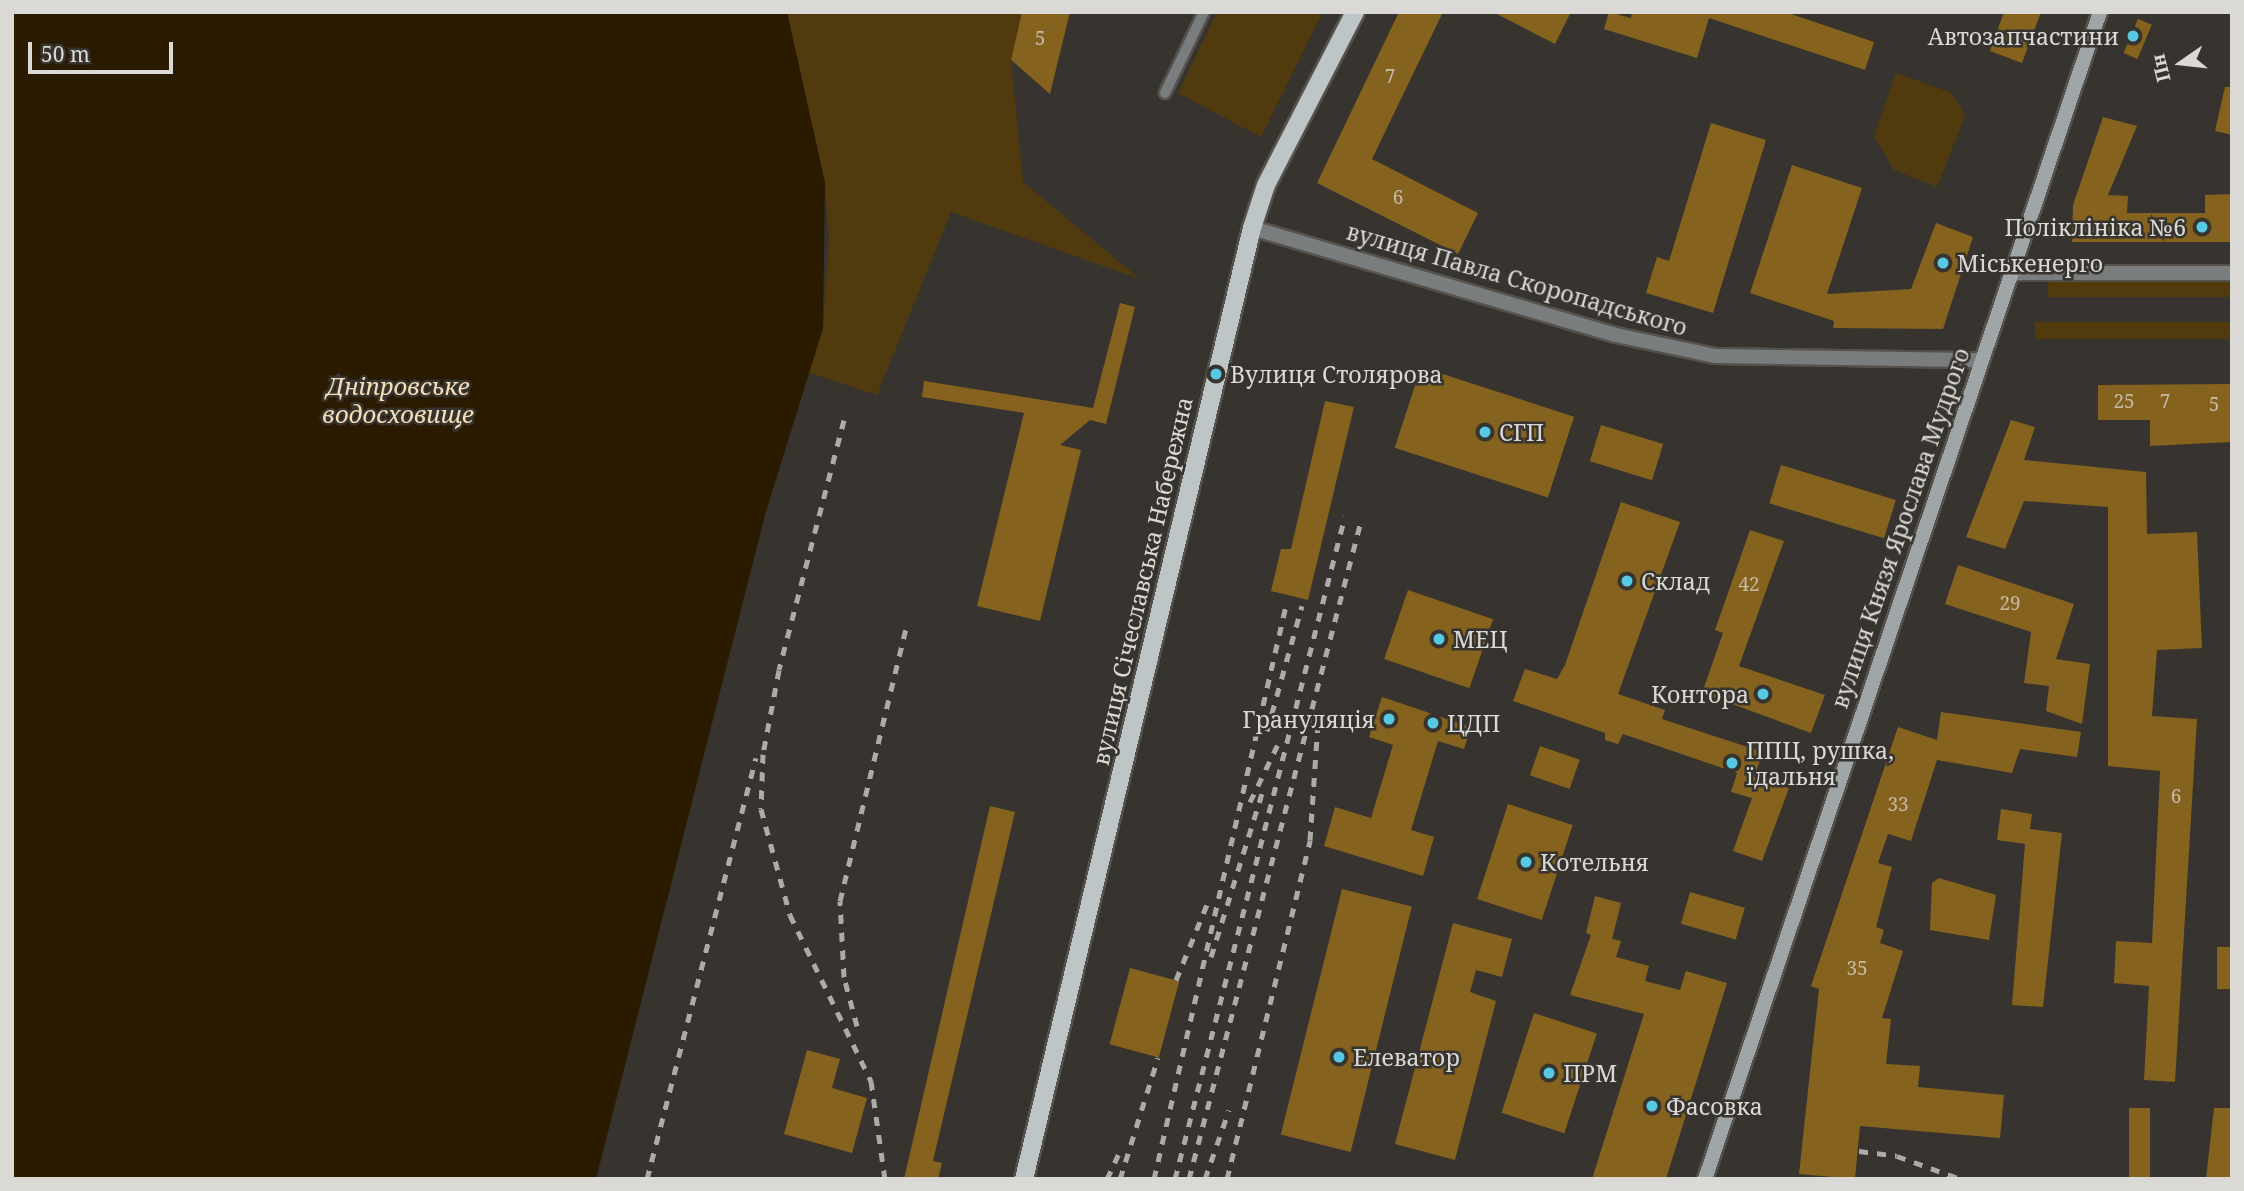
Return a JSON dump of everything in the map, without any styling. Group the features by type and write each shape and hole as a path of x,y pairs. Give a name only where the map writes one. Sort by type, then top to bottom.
{"main road":[{"name":"вулиця Січеславська Набережна","path":"1024,1179 1252,229 1266,185 1355,12"},
{"name":"вулиця Князя Ярослава Мудрого","path":"1705,1179 2100,12"}],"street":[{"path":"1165,93 1204,12"},
{"name":"вулиця Павла Скоропадського","path":"1252,229 1616,335 1716,356 1826,363 1982,360"},
{"path":"2011,273 2232,273"}],"shaded area":[{"path":"787,12 1022,12 1011,60 1023,182 1140,279 951,212 877,395 809,373 823,328 829,238 825,183"},
{"path":"1217,12 1323,12 1261,137 1178,93"},
{"path":"1896,73 1952,93 1965,116 1937,187 1894,170 1874,136"},
{"path":"2048,280 2232,280 2232,297 2048,297"},
{"path":"2035,322 2232,322 2232,339 2035,339"}],"water":[{"name":"Дніпровське водосховище","path":"12,12 787,12 825,183 823,328 765,515 596,1179 12,1179"}],"building":[{"path":"1022,12 1070,12 1050,94 1011,60"},
{"path":"1399,12 1443,12 1372,159 1478,213 1458,254 1317,183"},
{"path":"1493,12 1571,12 1555,44"},
{"path":"1609,12 1631,18 1632,12 1785,12 1874,42 1865,70 1709,18 1697,58 1604,29"},
{"path":"2004,12 2041,12 2022,63 1990,51"},
{"path":"2138,19 2152,25 2137,59 2124,53"},
{"path":"2225,87 2232,87 2232,135 2215,131"},
{"path":"2103,117 2137,126 2108,195 2128,196 2127,213 2205,213 2205,195 2232,194 2232,242 2072,242 2073,205"},
{"path":"1711,123 1766,140 1713,313 1646,293 1657,257 1669,261"},
{"path":"1792,165 1862,188 1827,294 1911,289 1936,223 1973,237 1943,329 1833,328 1834,321 1750,293"},
{"path":"1120,303 1135,307 1106,424 1090,420 1060,445 1081,450 1040,621 977,606 1024,413 922,397 924,381 1093,408"},
{"name":"СГП","path":"1421,367 1574,417 1548,498 1395,448"},
{"path":"2232,384 2232,442 2150,446 2150,420 2098,420 2098,385"},
{"path":"1325,401 1354,407 1308,600 1271,591 1281,549 1291,549"},
{"path":"2011,420 2035,427 2024,460 2146,472 2147,534 2197,532 2202,648 2157,650 2152,716 2197,719 2175,1082 2144,1080 2149,986 2114,983 2116,941 2152,943 2160,771 2108,766 2108,507 2024,501 2005,549 1966,537"},
{"path":"1601,425 1663,444 1652,480 1590,461"},
{"path":"1781,465 1896,500 1884,538 1769,503"},
{"path":"1621,502 1680,522 1618,694 1665,710 1662,719 1763,752 1754,777 1789,788 1762,861 1733,851 1752,798 1731,792 1737,773 1623,734 1618,744 1605,740 1605,733 1513,701 1525,669 1557,679 1565,665"},
{"path":"1750,530 1784,541 1739,666 1825,695 1811,733 1702,693 1723,633 1715,630"},
{"path":"1958,565 2074,604 2056,659 2090,664 2082,724 2046,711 2049,686 2024,683 2031,632 1945,604"},
{"name":"МЕЦ","path":"1408,590 1493,619 1469,688 1384,659"},
{"path":"1382,697 1471,727 1464,749 1438,741 1411,830 1434,837 1423,876 1324,846 1335,807 1371,818 1393,745 1369,737"},
{"path":"1941,712 2081,732 2077,757 2020,749 2012,773 1937,760 1911,841 1888,834 1878,863 1892,867 1876,927 1884,930 1880,943 1903,951 1882,1018 1891,1019 1886,1064 1920,1066 1918,1087 2004,1095 2000,1138 1860,1126 1855,1179 1799,1174 1819,989 1811,986 1898,727 1937,740"},
{"path":"1540,746 1580,760 1570,789 1530,775"},
{"name":"Котельня","path":"1508,804 1573,825 1542,920 1477,899"},
{"path":"990,806 1015,812 933,1161 942,1163 938,1179 904,1179"},
{"path":"2001,809 2032,814 2030,829 2062,833 2043,1007 2012,1005 2025,844 1997,840"},
{"path":"1939,878 1996,895 1989,940 1930,930 1932,883"},
{"name":"Елеватор","path":"1342,889 1412,906 1351,1152 1281,1134"},
{"path":"1690,892 1745,908 1736,939 1681,924"},
{"path":"1595,896 1621,903 1612,939 1621,941 1616,957 1649,966 1645,981 1680,990 1686,971 1727,983 1666,1179 1592,1179 1644,1014 1570,995 1591,935 1586,933"},
{"name":"Елеватор","path":"1453,923 1512,939 1502,977 1476,970 1470,992 1496,1001 1455,1160 1395,1144"},
{"path":"2217,947 2232,947 2232,989 2217,989"},
{"path":"1130,968 1179,981 1159,1058 1110,1044"},
{"name":"ПРМ","path":"1534,1013 1597,1033 1564,1133 1502,1113"},
{"path":"807,1050 840,1059 832,1088 867,1098 852,1153 784,1134"},
{"path":"2129,1108 2150,1108 2150,1179 2129,1179"},
{"path":"2214,1108 2232,1108 2232,1179 2206,1179"}],"railway":[{"path":"844,420 779,670 763,754 761,809 790,915 871,1081 885,1179"},
{"path":"1175,1179 1345,516"},
{"path":"1189,1179 1361,521"},
{"path":"1154,1179 1287,601"},
{"path":"1267,731 1302,606"},
{"path":"857,1026 844,977 840,901 906,628"},
{"path":"1227,1179 1310,840 1318,724"},
{"path":"1250,802 1279,742"},
{"path":"647,1179 756,758"},
{"path":"1211,957 1263,790"},
{"path":"1176,980 1208,902"},
{"path":"1120,1179 1158,1058"},
{"path":"1205,1179 1229,1110"},
{"path":"1107,1179 1122,1147"},
{"path":"1859,1151 1897,1156 1961,1179"}],"place":[{"name":"Автозапчастини","path":"2133,36"},
{"name":"Поліклініка №6","path":"2202,227"},
{"name":"Міськенерго","path":"1943,263"},
{"name":"Вулиця Столярова","path":"1216,374"},
{"name":"СГП","path":"1485,432"},
{"name":"Склад","path":"1627,581"},
{"name":"МЕЦ","path":"1439,639"},
{"name":"Контора","path":"1763,694"},
{"name":"Грануляція","path":"1389,719"},
{"name":"ЦДП","path":"1433,723"},
{"name":"ППЦ, рушка, їдальня","path":"1732,763"},
{"name":"Котельня","path":"1526,862"},
{"name":"Елеватор","path":"1339,1057"},
{"name":"ПРМ","path":"1549,1073"},
{"name":"Фасовка","path":"1652,1106"}]}
